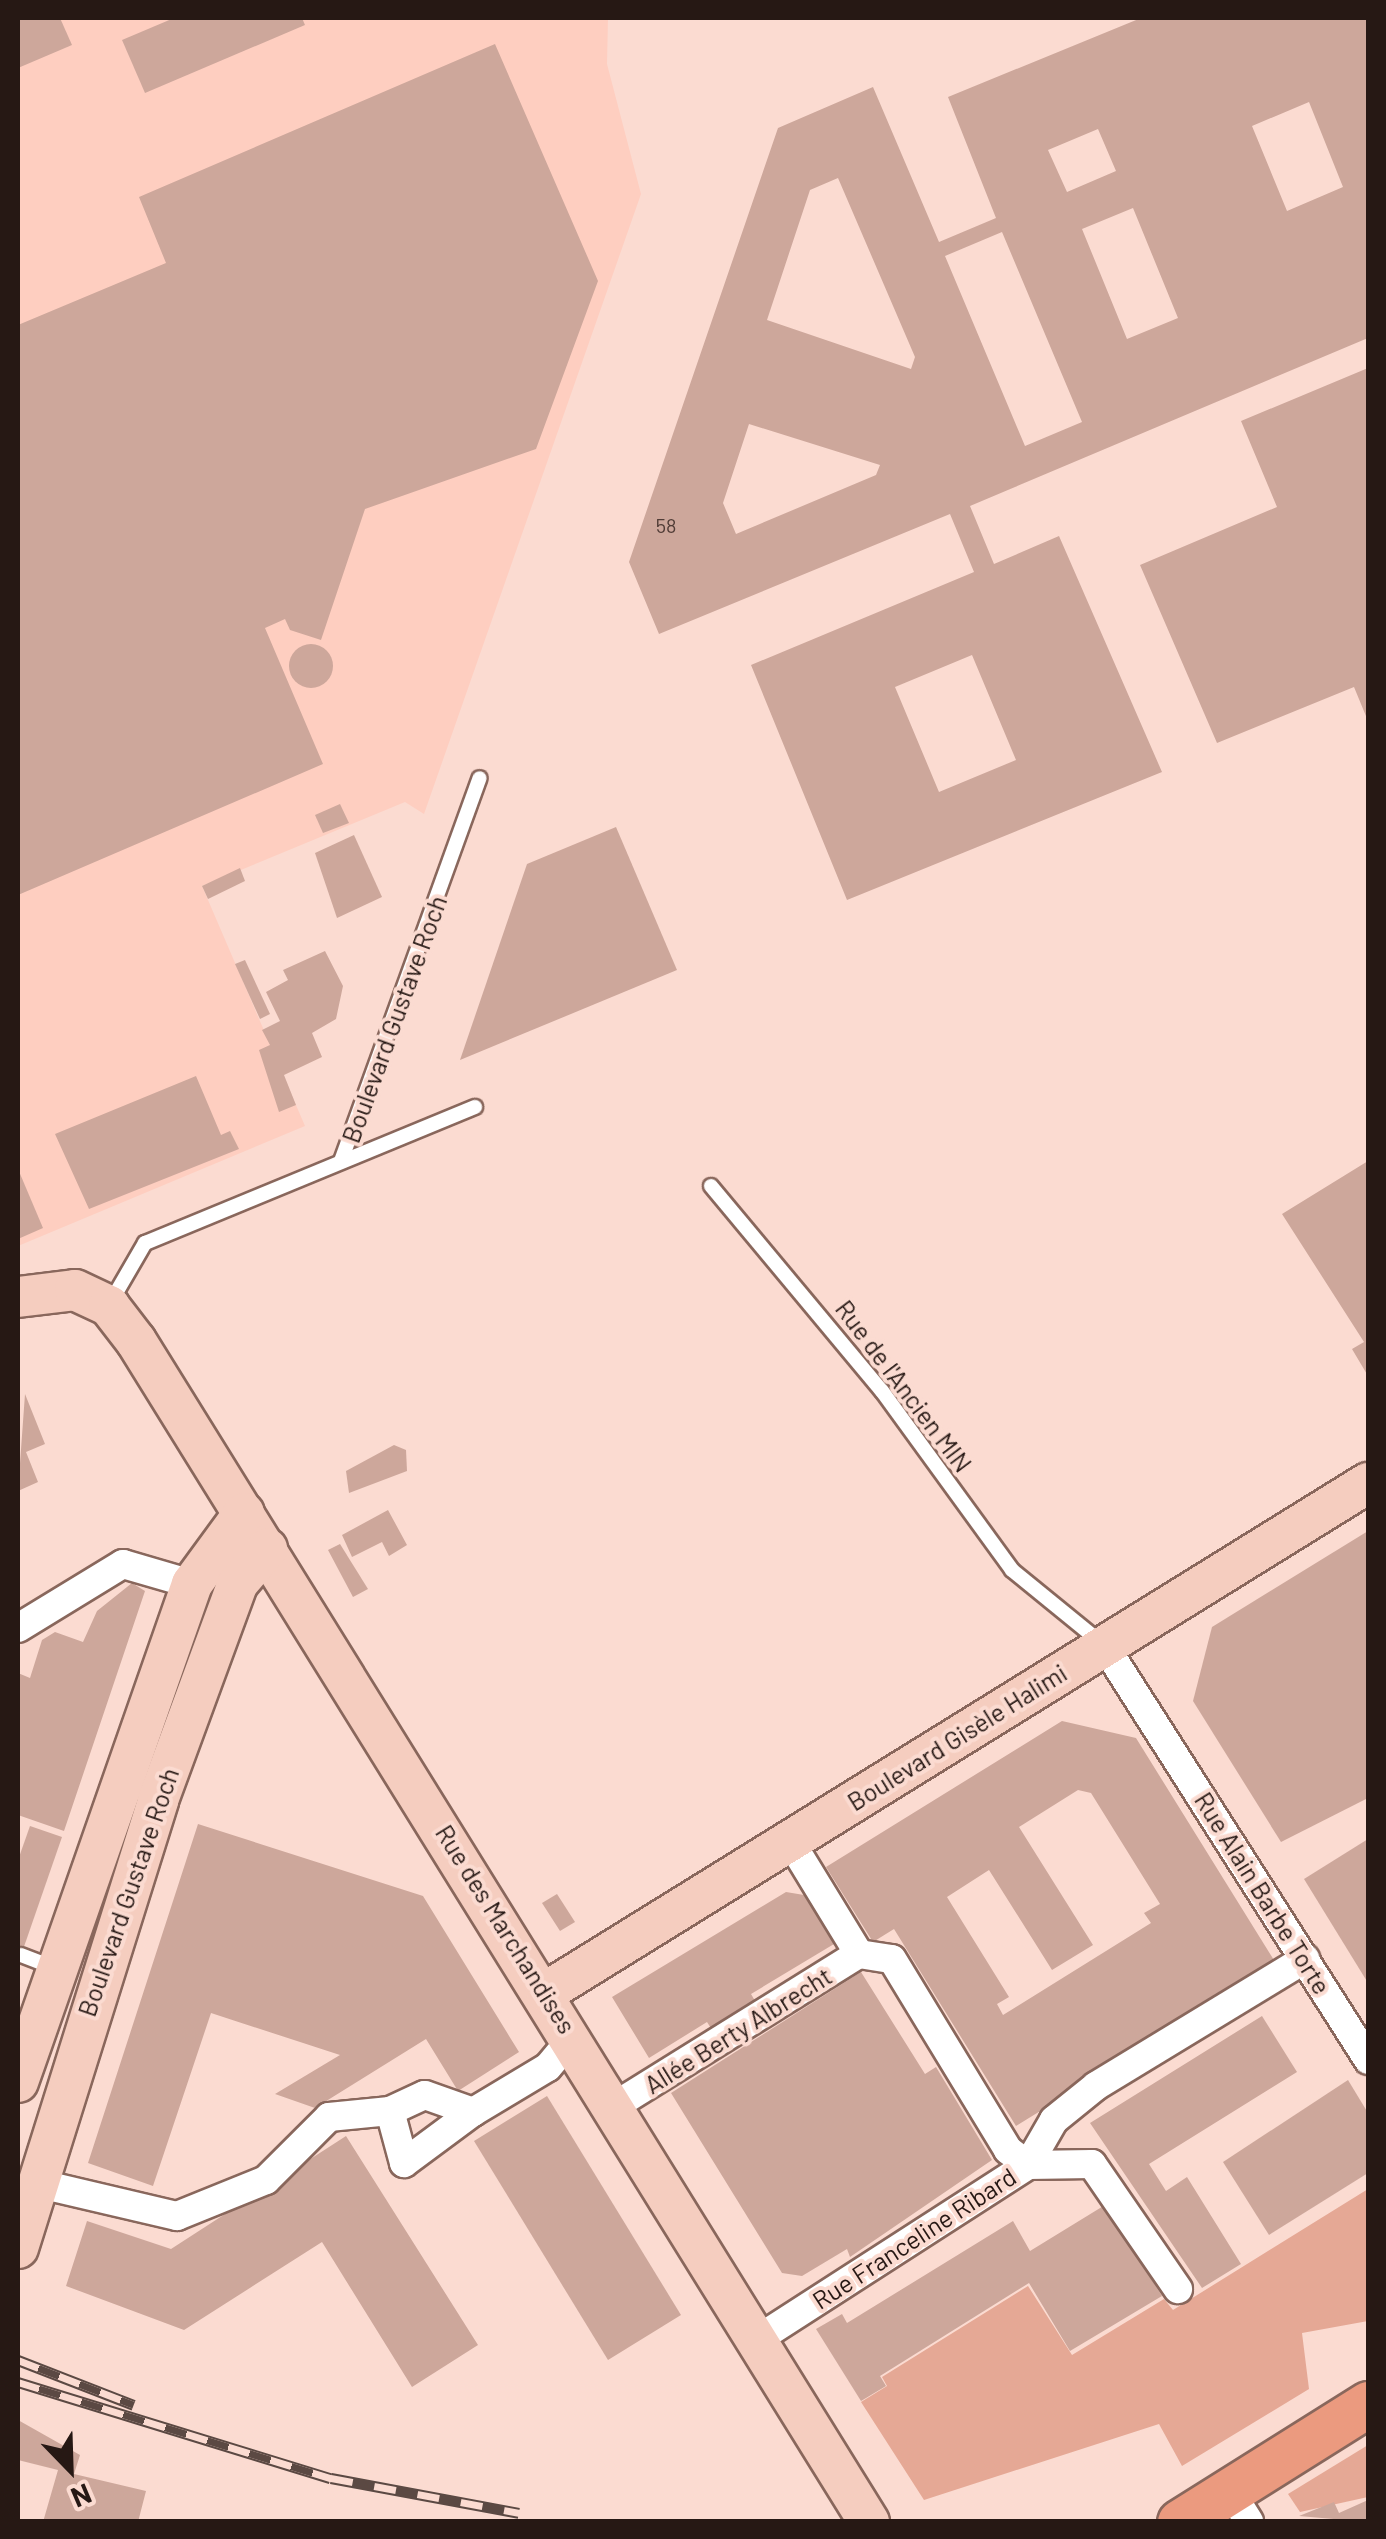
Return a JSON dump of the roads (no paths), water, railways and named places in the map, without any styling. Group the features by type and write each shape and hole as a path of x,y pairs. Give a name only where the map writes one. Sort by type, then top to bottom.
{"main road":[{"path":"1180,2522 1239,2506 1368,2404"}],"street":[{"path":"18,1297 74,1290 109,1306"},
{"name":"Rue des Marchandises","path":"109,1306 136,1341 574,2036 869,2522"},
{"name":"Boulevard Gisèle Halimi","path":"546,1992 1368,1483"},
{"name":"Boulevard Gustave Roch","path":"18,2082 38,1961 95,1852 192,1584 244,1513"},
{"name":"Boulevard Gustave Roch","path":"18,2248 136,1863 238,1583 267,1549"},
{"path":"18,1628 122,1564 192,1584"},
{"name":"Rue Alain Barbe Torte","path":"1104,1645 1368,2060"},
{"path":"790,1840 859,1954 892,1959 1008,2150 1028,2164 1092,2164 1178,2289"},
{"path":"95,1852 136,1863"},
{"name":"Allée Berty Albrecht","path":"616,2106 859,1954"},
{"name":"Rue Franceline Ribard","path":"758,2339 1028,2164 1054,2120 1096,2086 1305,1959"},
{"path":"390,2111 404,2163 473,2112 548,2067 574,2036"},
{"path":"36,2183 177,2216 266,2180 329,2117 390,2111 425,2095 473,2112"}],"lane":[{"name":"Boulevard Gustave Roch","path":"109,1306 145,1243 341,1161 480,778"},
{"path":"341,1161 475,1107"},
{"name":"Rue de l'Ancien MIN","path":"712,1186 871,1376 1012,1570 1064,1608 1104,1645"}],"railway":[{"path":"18,2360 134,2405"},
{"path":"18,2382 331,2478 519,2513"}]}
